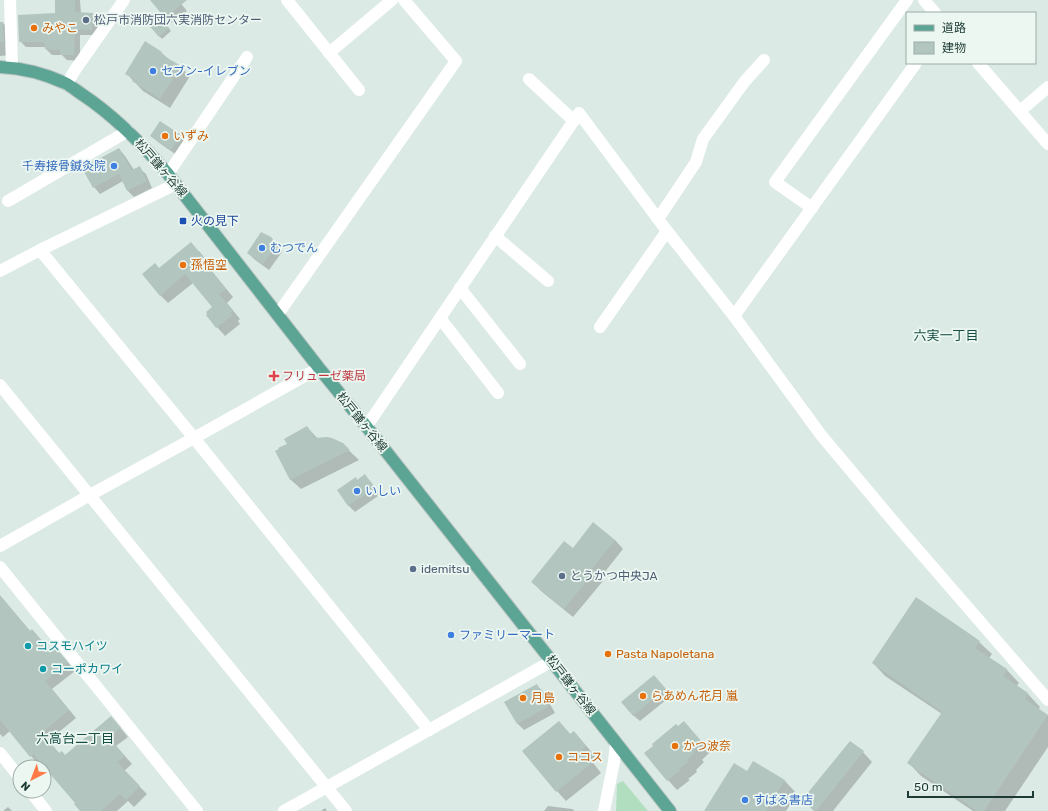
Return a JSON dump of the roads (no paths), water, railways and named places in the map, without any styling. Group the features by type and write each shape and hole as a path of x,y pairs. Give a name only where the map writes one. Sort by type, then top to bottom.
{"main road":[{"name":"松戸鎌ヶ谷線","path":"6,67 41,73 67,84 93,102 128,131 149,152 172,179 319,368 670,811"}],"street":[{"path":"6,67 10,0"},
{"path":"67,84 75,70 124,0"},
{"path":"287,0 359,90"},
{"path":"329,53 392,0"},
{"path":"278,314 456,62 404,0"},
{"path":"812,208 775,182 907,0"},
{"path":"924,0 934,12"},
{"path":"0,271 172,179 248,57"},
{"path":"658,219 696,162 703,139 745,81 764,60"},
{"path":"734,316 915,64"},
{"path":"979,64 1048,144"},
{"path":"529,79 574,121"},
{"path":"1020,111 1048,87"},
{"path":"366,426 579,113 667,231 734,316 821,435 899,528 1048,700"},
{"path":"8,201 128,131"},
{"path":"600,327 667,231"},
{"path":"495,236 548,281"},
{"path":"40,250 194,438 429,730"},
{"path":"460,288 520,364"},
{"path":"440,318 498,393"},
{"path":"0,546 319,368"},
{"path":"0,386 346,811"},
{"path":"0,567 197,811"},
{"path":"284,811 552,661"},
{"path":"604,811 614,762 616,743"},
{"path":"0,753 12,768"},
{"path":"36,799 46,811"}],"place":[{"name":"松戸市消防団六実消防センター","path":"86,20"},
{"name":"みやこ","path":"34,28"},
{"name":"セブン-イレブン","path":"153,71"},
{"name":"いずみ","path":"165,136"},
{"name":"千寿接骨鍼灸院","path":"114,166"},
{"name":"火の見下","path":"183,221"},
{"name":"むつでん","path":"262,248"},
{"name":"孫悟空","path":"183,265"},
{"name":"フリューゼ薬局","path":"274,376"},
{"name":"いしい","path":"357,491"},
{"name":"idemitsu","path":"413,569"},
{"name":"とうかつ中央JA","path":"562,576"},
{"name":"ファミリーマート","path":"451,635"},
{"name":"コスモハイツ","path":"28,646"},
{"name":"Pasta Napoletana","path":"608,654"},
{"name":"コーポカワイ","path":"43,669"},
{"name":"らあめん花月 嵐","path":"643,696"},
{"name":"月島","path":"523,698"},
{"name":"かつ波奈","path":"675,746"},
{"name":"ココス","path":"559,757"},
{"name":"すばる書店","path":"745,800"}],"district":[{"name":"六実一丁目","path":"946,335"},
{"name":"六高台二丁目","path":"75,738"}]}
